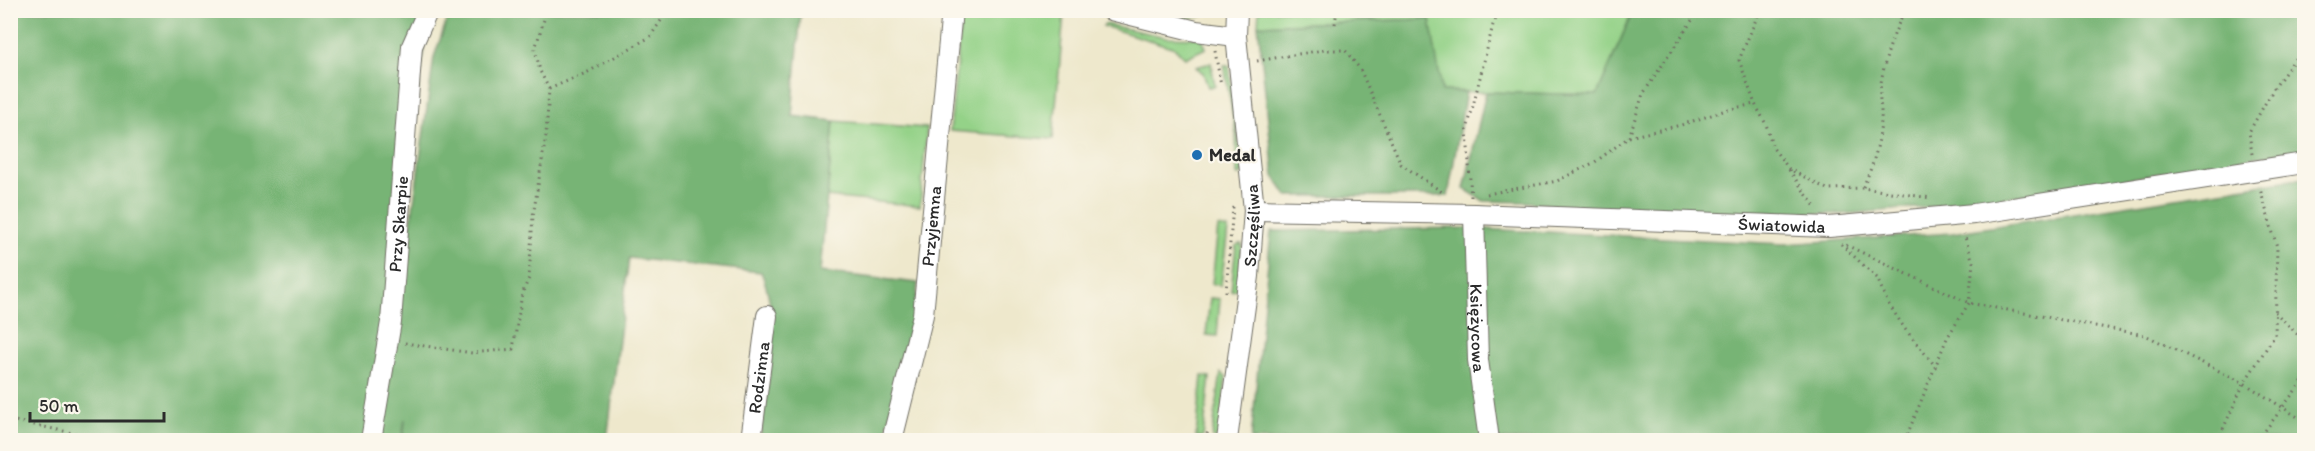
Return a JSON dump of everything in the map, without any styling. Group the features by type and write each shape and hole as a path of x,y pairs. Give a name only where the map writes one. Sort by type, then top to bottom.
{"street":[{"name":"Przy Skarpie","path":"370,441 391,322 412,46 428,10"},
{"name":"Przyjemna","path":"892,441 923,315 952,10"},
{"path":"1111,10 1196,31 1236,36"},
{"name":"Szczęśliwa","path":"1227,441 1250,276 1254,210 1236,36 1237,10"},
{"name":"Światowida","path":"1254,210 1472,206 1829,227 1974,214 2304,163"},
{"name":"Księżycowa","path":"1472,206 1478,360 1489,441"},
{"name":"Rodzinna","path":"751,441 767,316"}],"path":[{"path":"388,341 472,353 513,349 522,294 529,278 530,247 546,136 549,89 540,71 535,49 547,10"},
{"path":"549,89 588,72 651,37 668,10"},
{"path":"1335,24 1337,10"},
{"path":"1500,10 1493,25 1467,130 1472,206 1557,181 1595,162 1629,137 1755,104"},
{"path":"1629,137 1643,94 1699,10"},
{"path":"1863,188 1872,168 1877,146 1884,68 1892,40 1905,10"},
{"path":"1214,40 1221,87"},
{"path":"2218,441 2244,383 2275,335 2277,247 2254,171 2249,132 2274,88 2304,46"},
{"path":"1239,64 1323,50 1345,50 1359,69 1401,164 1447,195"},
{"path":"1789,169 1829,227"},
{"path":"1226,294 1234,201"},
{"path":"1936,367 1905,329 1888,303 1877,278 1837,240 1970,303 2145,335 2244,383 2304,421"},
{"path":"2275,312 2299,336 2304,336"},
{"path":"2258,441 2304,379"},
{"path":"1206,441 1209,419"},
{"path":"10,420 107,441"}],"green space":[{"path":"1045,10 1064,14 1053,139 950,131 962,11"},
{"path":"1259,10 1633,11 1597,95 1442,91 1429,19 1258,25"},
{"path":"10,11 429,11 373,440 11,440"},
{"path":"450,11 801,11 792,116 834,121 820,272 918,283 914,316 884,440 760,440 769,377 772,334 768,292 761,272 629,258 607,440 403,440 405,419 402,440 381,440 434,57"},
{"path":"1165,11 1210,11 1200,16 1182,17"},
{"path":"1633,11 2304,11 2304,149 2080,187 1953,205 1844,214 1576,208 1527,202 1484,201 1464,189 1486,92 1597,95"},
{"path":"1430,19 1442,91 1466,92 1448,196 1287,196 1274,176 1258,25"},
{"path":"1105,24 1166,37 1202,38 1206,48 1185,58 1175,48 1103,26"},
{"path":"1211,63 1215,86 1208,87 1203,73 1196,67"},
{"path":"1224,65 1229,65 1243,172 1240,175 1237,175 1236,134"},
{"path":"834,121 927,128 920,206 827,197"},
{"path":"2304,178 2304,440 1251,440 1271,231 1465,228 1784,244 1952,233"},
{"path":"1218,227 1228,229 1221,285 1212,284"},
{"path":"1242,244 1238,287 1231,291 1236,246"},
{"path":"1210,298 1220,299 1217,336 1206,335"},
{"path":"1221,373 1226,377 1219,436 1212,438"},
{"path":"1202,376 1210,377 1203,437 1196,437"}],"place":[{"name":"Medal","path":"1197,155"}]}
